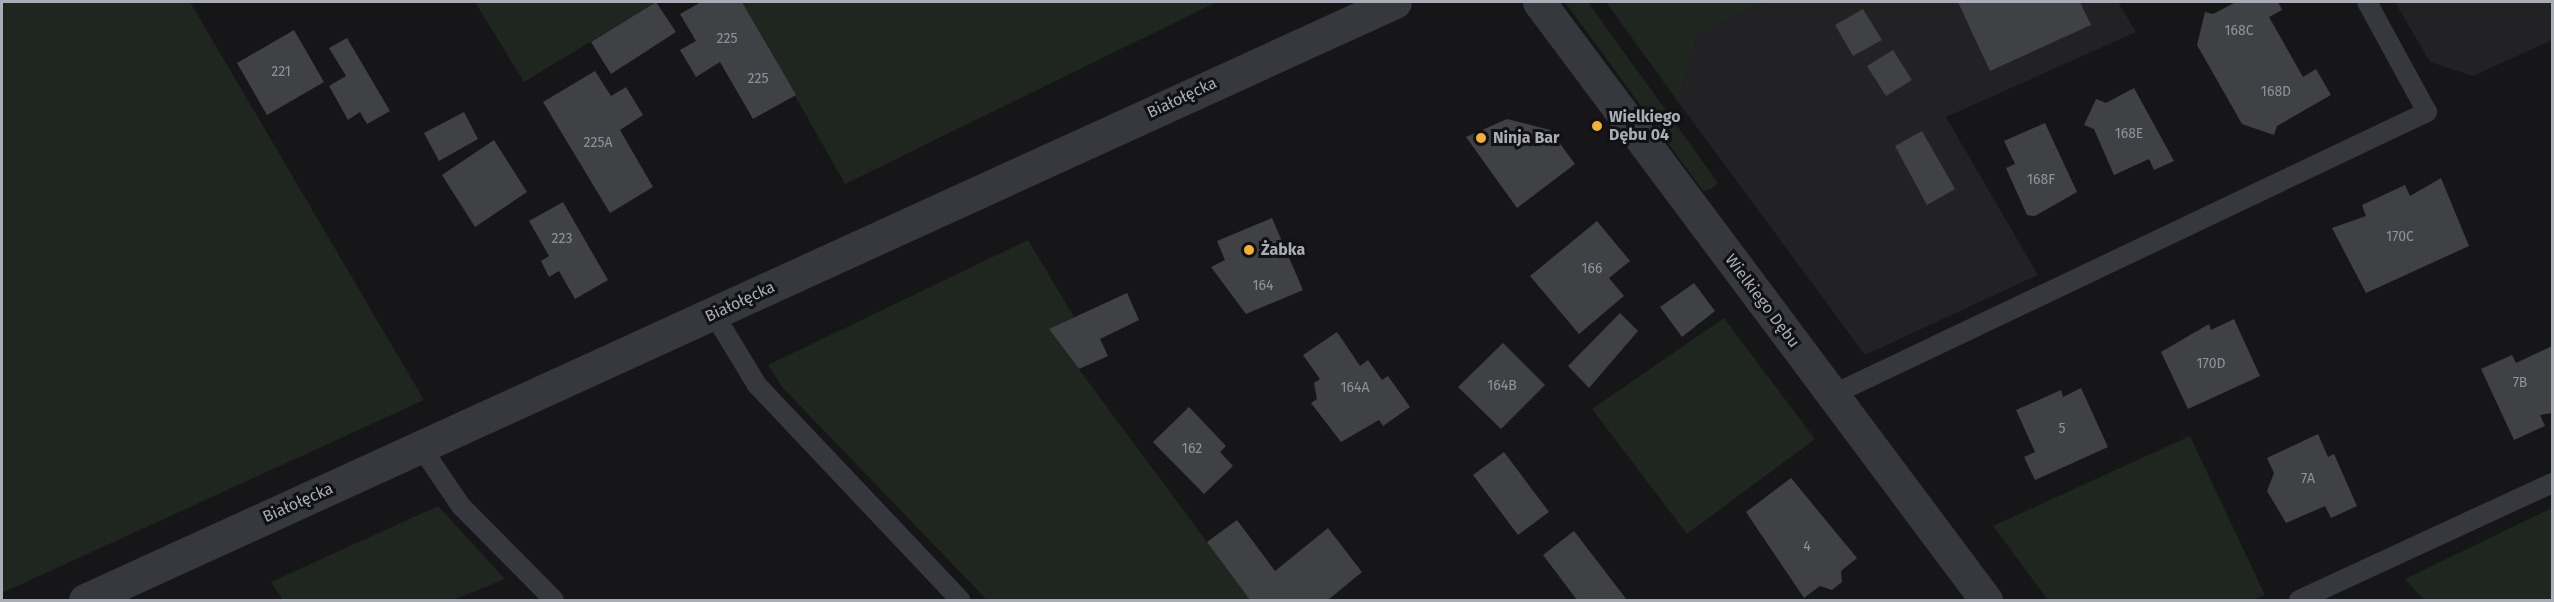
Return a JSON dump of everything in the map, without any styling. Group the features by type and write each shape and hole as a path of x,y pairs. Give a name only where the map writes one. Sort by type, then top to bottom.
{"street":[{"name":"Białołęcka","path":"85,600 1395,2"},
{"name":"Wielkiego Dębu","path":"1539,2 1986,600"}],"lane":[{"path":"1832,395 2427,112 2367,2"},
{"path":"714,314 757,385 960,600"},
{"path":"421,447 461,506 554,600"},
{"path":"2299,600 2553,483"}],"shaded area":[{"path":"2,2 190,2 424,400 2,593"},
{"path":"475,2 656,2 524,82"},
{"path":"742,2 1217,2 845,184"},
{"path":"1565,2 1588,2 1718,183 1711,189 1703,191"},
{"path":"1606,2 1767,2 1698,33 1679,103"},
{"path":"1767,2 2118,2 2136,32 1946,117 2038,275 1865,355 1679,103 1698,33"},
{"path":"2395,2 2552,2 2552,40 2473,76 2430,62"},
{"path":"1028,240 1074,317 1049,329 1250,600 987,600 782,387 768,365"},
{"path":"1724,318 1815,439 1687,534 1592,409"},
{"path":"2190,436 2265,595 2253,600 2048,600 1993,526"},
{"path":"438,506 505,579 453,600 283,600 271,582"},
{"path":"2552,508 2552,600 2424,600 2405,579"}],"building":[{"path":"656,2 676,32 611,74 591,42"},
{"path":"701,2 742,2 796,95 753,119 720,62 696,77 680,50 696,41 680,14"},
{"path":"1958,2 2080,2 2091,25 1990,71"},
{"path":"2236,2 2278,2 2282,10 2269,17 2303,77 2316,69 2331,95 2277,126 2274,135 2242,124 2197,45 2205,12 2213,14"},
{"path":"1863,9 1882,40 1853,56 1835,25"},
{"path":"294,30 324,82 267,115 237,63"},
{"path":"347,38 390,111 367,124 360,112 348,120 329,86 346,76 329,48"},
{"path":"1893,50 1912,80 1886,96 1867,66"},
{"path":"595,71 611,96 626,87 643,115 620,130 653,187 610,213 543,102"},
{"path":"2134,88 2174,161 2154,170 2149,159 2114,175 2094,129 2084,125 2096,99 2106,103"},
{"path":"464,112 478,139 439,161 424,133"},
{"path":"1507,119 1550,130 1575,164 1517,208 1466,137"},
{"path":"2045,123 2077,192 2035,216 2027,215 2006,168 2015,164 2004,141"},
{"path":"1922,131 1955,189 1927,205 1895,146"},
{"path":"494,140 527,192 475,227 442,175"},
{"path":"2441,178 2469,246 2366,293 2332,228 2366,216 2362,205 2405,185 2410,196"},
{"path":"563,202 608,280 575,299 559,271 549,277 541,261 549,256 529,221"},
{"path":"1272,218 1303,290 1246,314 1211,267 1225,260 1217,241"},
{"path":"1597,221 1630,261 1609,278 1624,296 1579,334 1530,276"},
{"path":"1694,283 1715,311 1682,337 1660,307"},
{"path":"1127,293 1139,320 1100,339 1108,356 1079,369 1049,329"},
{"path":"1620,313 1638,331 1589,388 1568,366"},
{"path":"2234,319 2260,376 2188,409 2161,352 2209,324 2211,330"},
{"path":"1337,332 1360,366 1368,360 1382,380 1388,376 1410,407 1383,426 1379,420 1341,442 1311,403 1317,399 1314,383 1320,379 1303,355"},
{"path":"1503,343 1545,385 1501,429 1458,387"},
{"path":"2552,346 2552,413 2540,415 2545,426 2514,440 2481,369 2512,355 2516,363"},
{"path":"2081,388 2108,447 2035,480 2024,457 2035,452 2016,410 2061,390 2063,397"},
{"path":"1189,407 1226,446 1220,452 1233,466 1204,494 1153,442"},
{"path":"2318,434 2328,457 2334,454 2357,506 2331,518 2325,506 2286,523 2267,491 2274,473 2267,458"},
{"path":"1504,452 1549,512 1518,535 1473,475"},
{"path":"1791,478 1857,558 1841,571 1842,582 1832,590 1820,586 1804,598 1746,512"},
{"path":"1237,520 1275,571 1328,528 1362,572 1328,600 1250,600 1207,542"},
{"path":"1574,531 1627,600 1577,600 1543,555"}],"place":[{"name":"Wielkiego Dębu 04","path":"1597,126"},
{"name":"Ninja Bar","path":"1481,138"},
{"name":"Żabka","path":"1249,250"}]}
